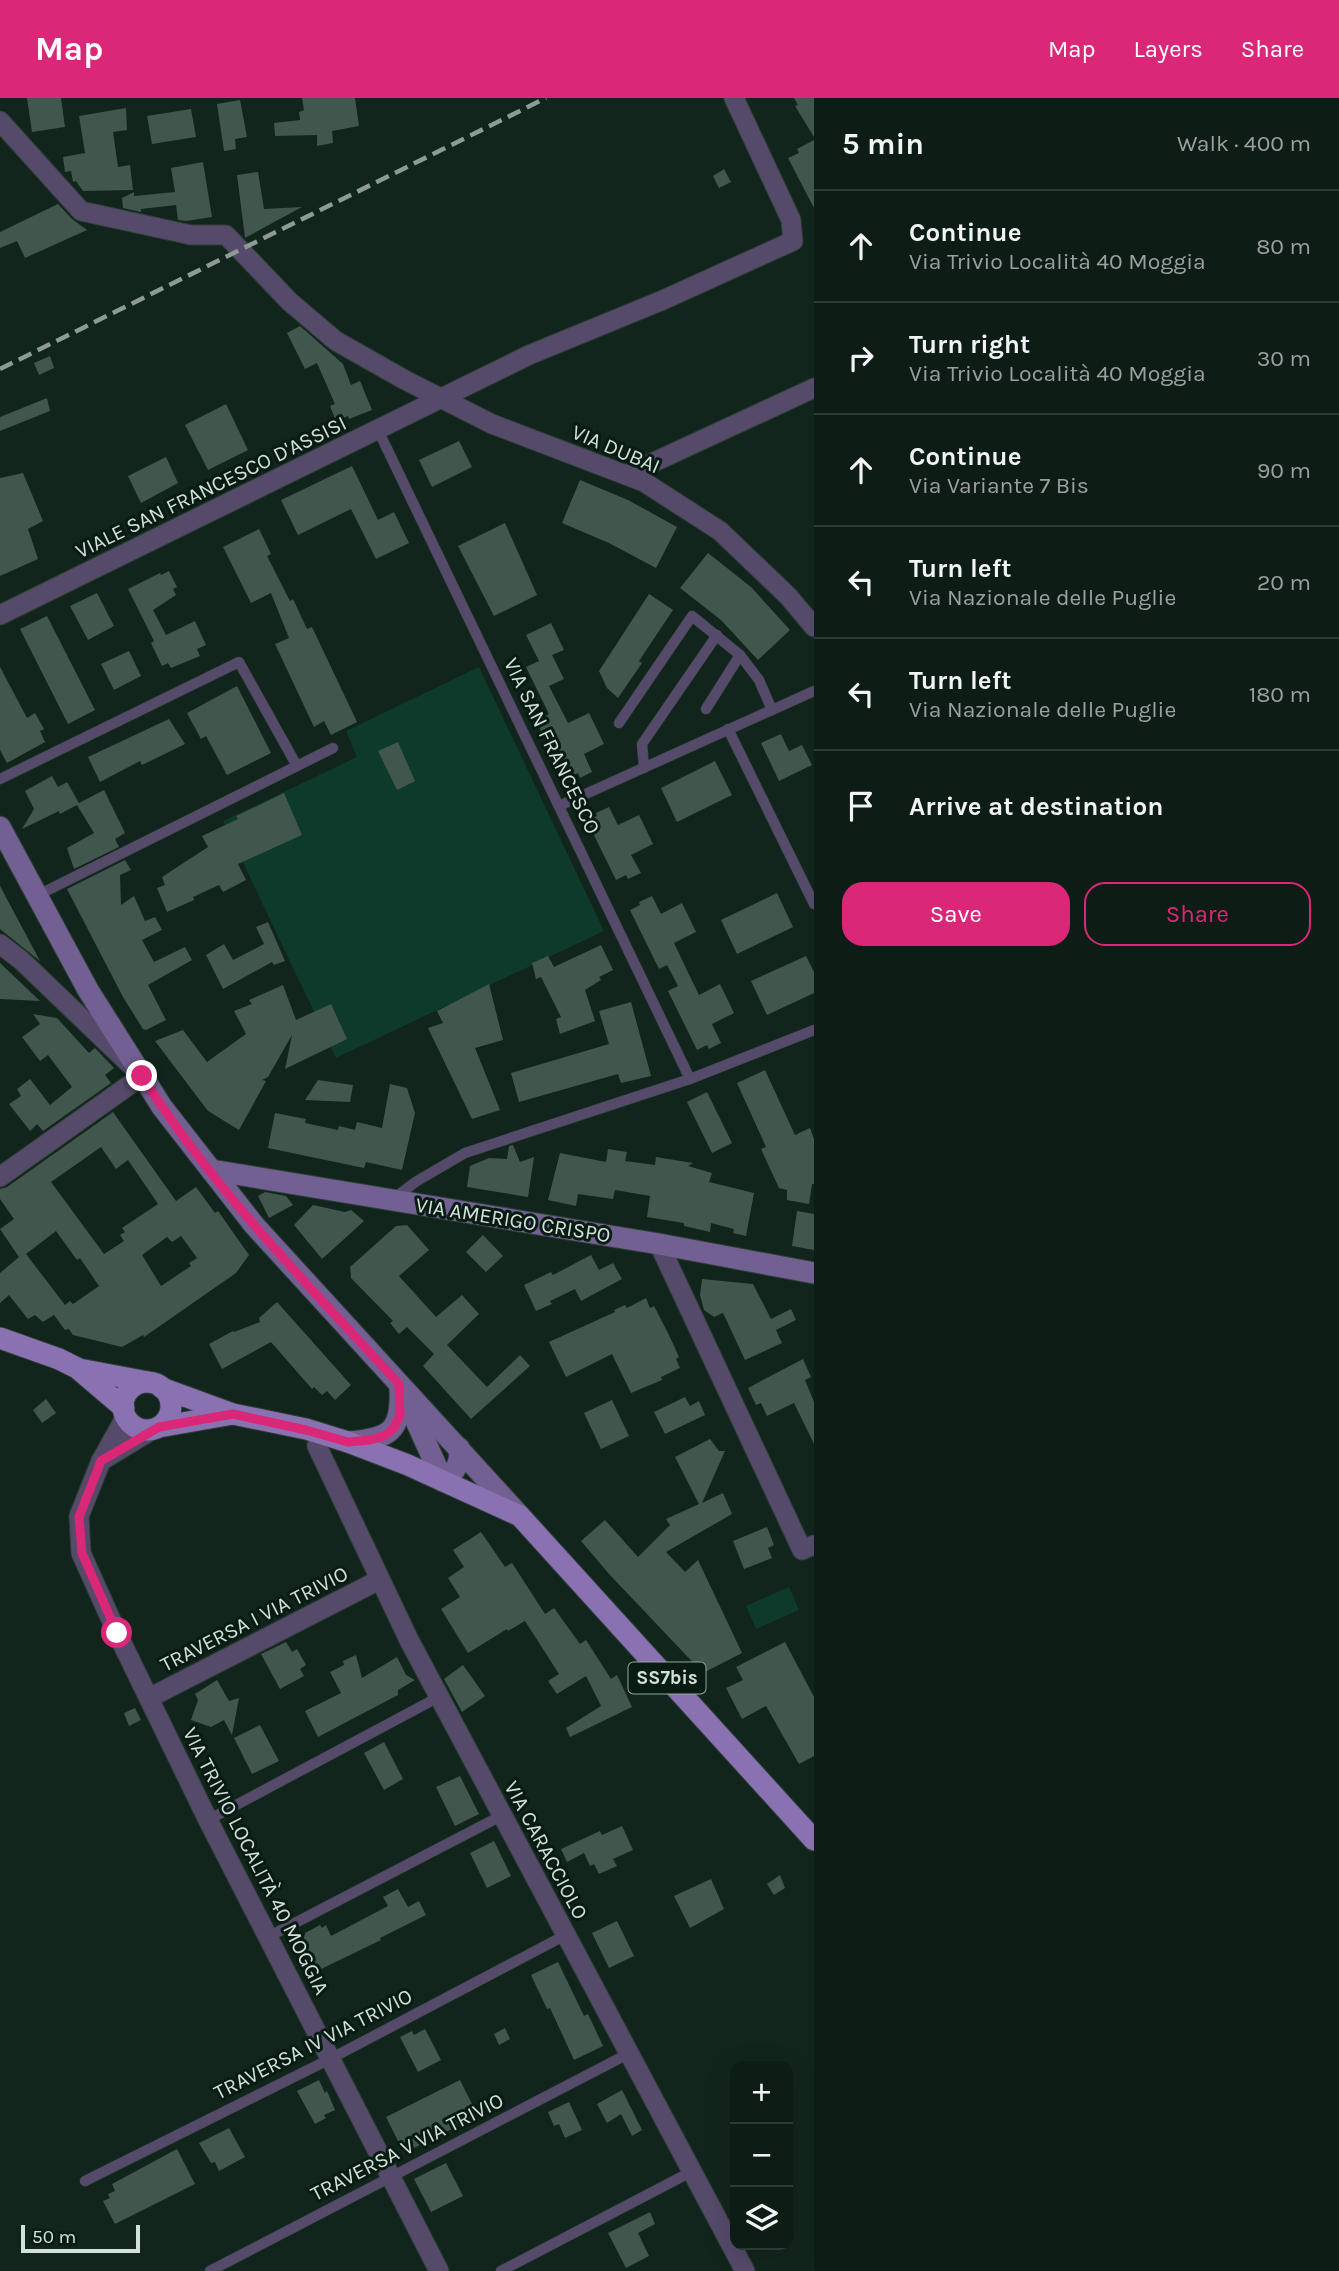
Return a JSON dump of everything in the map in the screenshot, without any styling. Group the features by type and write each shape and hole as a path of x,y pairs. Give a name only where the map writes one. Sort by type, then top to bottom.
{"main road":[{"path":"0,827 88,990 162,1107 254,1225 520,1516"},
{"name":"VIA AMERIGO CRISPO","path":"211,1170 659,1244 814,1273"},
{"name":"SS7bis","path":"0,1338 77,1368 155,1385 233,1414 348,1442 520,1516 814,1840"},
{"name":"SS7bis","path":"77,1368 125,1412 136,1427 155,1428 233,1414"},
{"path":"348,1442 384,1436 394,1428 400,1415 399,1384"},
{"path":"399,1384 443,1481 457,1467 461,1457 459,1448"},
{"path":"125,1412 128,1393 133,1387 155,1385 167,1393 171,1408 165,1422 155,1428"}],"street":[{"name":"VIALE SAN FRANCESCO D'ASSISI","path":"0,615 529,355 663,300 793,240 792,220 734,98"},
{"name":"VIA DUBAI","path":"0,121 81,211 191,236 226,235 290,302 336,341 492,424 645,482 720,531 788,596 814,627"},
{"path":"626,475 814,388"},
{"path":"0,944 21,960 142,1076 0,1177"},
{"path":"659,1244 802,1550 814,1545"},
{"name":"VIA TRIVIO LOCALITÀ 40 MOGGIA","path":"125,1412 101,1461 79,1517 82,1553 208,1820 439,2271"},
{"path":"101,1461 155,1428"},
{"name":"VIA CARACCIOLO","path":"317,1446 408,1640 745,2271"},
{"name":"TRAVERSA I VIA TRIVIO","path":"149,1698 379,1580"}],"lane":[{"name":"VIA SAN FRANCESCO","path":"379,430 690,1079"},
{"path":"619,723 692,616 740,655 759,680 772,710"},
{"path":"644,768 642,744 717,635"},
{"path":"706,709 740,655"},
{"path":"0,779 239,662 297,766"},
{"path":"559,806 814,691"},
{"path":"728,729 814,904"},
{"path":"36,896 333,748"},
{"path":"392,1200 417,1181 465,1153 690,1079 814,1030"},
{"path":"208,1820 435,1699"},
{"path":"268,1937 497,1818"},
{"name":"TRAVERSA IV VIA TRIVIO","path":"85,2181 330,2059 558,1939"},
{"name":"TRAVERSA V VIA TRIVIO","path":"209,2271 622,2057"},
{"path":"501,2271 687,2174"}],"green space":[{"path":"479,667 604,931 336,1058 223,821 357,757 346,731"},
{"path":"789,1587 799,1610 756,1629 746,1606"}],"building":[{"path":"27,98 61,98 65,127 32,132"},
{"path":"302,98 355,98 359,126 332,131 333,143 317,146 317,135 275,136 274,123 300,120 299,112 304,110"},
{"path":"794,98 814,98 814,137 795,106 798,105"},
{"path":"240,100 247,137 235,139 236,149 224,151 217,104"},
{"path":"126,108 127,130 113,132 118,167 130,165 133,190 83,191 76,181 73,182 71,171 65,172 63,157 85,153 79,116"},
{"path":"191,109 196,137 152,144 147,116"},
{"path":"814,140 814,208 788,158 799,153 797,149"},
{"path":"203,162 212,217 178,220 176,205 141,209 141,212 123,208 122,198 134,192 134,196 175,192 171,168"},
{"path":"724,169 731,182 719,188 713,176"},
{"path":"258,172 264,209 302,207 245,238 237,175"},
{"path":"58,204 87,230 25,258 17,241 0,248 0,232"},
{"path":"300,326 343,364 351,385 360,381 372,410 336,421 330,406 335,404 317,363 305,369 287,333"},
{"path":"50,356 54,368 39,375 34,363"},
{"path":"47,398 50,411 0,431 0,417"},
{"path":"226,404 248,450 208,470 185,425"},
{"path":"459,441 472,467 432,487 419,460"},
{"path":"166,457 178,483 141,503 128,476"},
{"path":"352,466 378,520 394,512 409,543 376,559 351,509 298,535 281,500"},
{"path":"23,473 43,521 28,529 38,559 0,576 0,478"},
{"path":"580,480 628,500 677,527 656,568 609,543 562,523"},
{"path":"505,523 537,595 494,616 458,546"},
{"path":"259,529 271,554 267,556 290,601 293,599 307,629 312,627 357,722 331,735 324,721 314,727 275,644 289,638 271,593 251,603 223,547"},
{"path":"708,553 751,587 790,630 758,660 721,620 680,588"},
{"path":"169,571 177,587 173,589 176,595 153,610 166,635 195,621 206,645 197,649 200,656 171,668 168,663 162,666 151,643 154,641 128,589"},
{"path":"97,593 114,626 88,640 70,606"},
{"path":"649,594 673,610 618,698 607,688 599,671"},
{"path":"47,616 95,710 68,724 20,629"},
{"path":"551,623 564,650 552,655 564,679 549,686 568,723 589,713 604,744 584,754 592,772 580,778 578,773 565,780 536,721 549,714 526,667 539,661 526,635"},
{"path":"129,651 141,676 114,690 101,664"},
{"path":"0,667 27,718 35,713 44,729 40,731 45,742 7,763 0,750"},
{"path":"237,686 271,753 227,775 206,736 201,739 187,713"},
{"path":"169,719 185,744 142,765 140,761 100,782 88,757"},
{"path":"781,734 789,751 802,745 812,765 779,781 761,743"},
{"path":"398,742 415,781 397,790 378,751"},
{"path":"715,761 732,795 677,822 661,788"},
{"path":"52,776 58,787 67,782 79,803 104,790 125,833 115,839 119,847 74,869 67,848 94,833 77,805 22,829 34,809 25,791"},
{"path":"284,793 302,835 238,864 246,880 223,892 219,885 167,912 157,888 165,885 162,877 208,847 202,836"},
{"path":"609,807 618,825 639,815 653,844 631,855 641,873 628,879 626,875 616,880 587,821"},
{"path":"125,860 131,870 120,875 121,905 134,896 145,921 155,917 162,930 142,940 154,962 185,947 192,960 148,985 166,1020 146,1030 123,997 67,889"},
{"path":"0,886 40,961 0,929"},
{"path":"777,893 793,927 737,954 721,920"},
{"path":"652,896 661,914 682,903 696,932 674,943 699,995 720,984 734,1013 712,1024 721,1043 709,1049 707,1045 697,1050 668,991 678,986 667,965 659,969 630,910"},
{"path":"268,922 285,961 274,965 272,962 223,989 206,955 224,944 233,960 264,944 256,927"},
{"path":"601,945 613,970 599,977 601,980 585,990 595,1021 560,1034 556,1019 561,1017 541,977 536,979 532,963 548,956 554,967"},
{"path":"806,956 814,972 814,993 767,1015 751,981"},
{"path":"0,963 40,1001 0,999"},
{"path":"489,984 503,1040 475,1048 500,1110 472,1119 428,1028 443,1023 437,1011"},
{"path":"283,985 296,1020 331,1004 347,1039 285,1069 292,1035 268,1077 262,1080 266,1081 239,1130 208,1111 155,1041 183,1030 207,1062 246,1034 234,1011 252,1004 249,1000"},
{"path":"631,1002 651,1076 621,1083 618,1074 519,1102 511,1073 609,1044 599,1011"},
{"path":"33,1014 57,1018 89,1053 95,1048 114,1068 105,1075 111,1083 43,1131 37,1124 30,1131 9,1104 21,1096 17,1089 30,1079 50,1105 72,1087 48,1055 40,1061 22,1037 40,1024"},
{"path":"765,1070 795,1135 810,1128 814,1139 814,1184 809,1204 787,1200 787,1190 779,1188 761,1149 766,1147 737,1083"},
{"path":"318,1080 353,1085 350,1102 305,1100"},
{"path":"390,1084 407,1088 415,1113 402,1170 366,1162 364,1168 268,1148 275,1113 306,1119 305,1123 338,1130 339,1126 355,1130 357,1122 382,1128"},
{"path":"707,1092 732,1143 712,1153 687,1102"},
{"path":"113,1112 176,1201 196,1187 215,1213 218,1211 249,1255 236,1273 144,1337 143,1335 122,1347 73,1335 69,1329 65,1330 54,1315 43,1322 35,1315 28,1319 9,1295 0,1303 0,1273 19,1257 0,1229 14,1219 0,1199 0,1189 7,1187","holes":["101,1147 116,1169 128,1160 158,1204 122,1228 125,1232 120,1235 124,1241 104,1254 51,1182","56,1231 77,1260 80,1258 99,1286 73,1304 70,1301 65,1305 26,1254","181,1236 197,1258 189,1263 191,1266 161,1286 142,1255 167,1237 172,1242"]},
{"path":"513,1145 520,1162 534,1157 528,1197 467,1187 470,1166 489,1158 507,1159 509,1146"},
{"path":"608,1149 627,1152 625,1161 655,1165 656,1157 693,1163 688,1166 712,1173 709,1182 754,1193 746,1236 733,1233 734,1229 711,1223 710,1232 684,1226 684,1223 647,1217 650,1196 615,1190 613,1199 578,1194 576,1206 548,1200 560,1153 606,1162"},
{"path":"265,1192 286,1196 293,1205 269,1218 258,1196"},
{"path":"313,1205 345,1212 351,1210 364,1221 322,1259 294,1225"},
{"path":"797,1211 814,1214 814,1250 792,1246"},
{"path":"407,1225 429,1250 399,1276 436,1317 462,1295 479,1314 447,1345 487,1387 520,1355 530,1366 471,1419 423,1366 434,1354 407,1327 399,1334 390,1323 393,1321 351,1278 350,1267 396,1226"},
{"path":"483,1235 503,1256 486,1272 466,1252"},
{"path":"591,1255 599,1270 613,1263 622,1279 581,1301 575,1289 536,1311 524,1285 551,1272 553,1275"},
{"path":"702,1279 753,1284 771,1319 791,1309 796,1320 776,1330 782,1343 745,1360 723,1313 714,1317 704,1310 700,1295"},
{"path":"646,1298 650,1308 654,1306 669,1335 679,1357 676,1359 680,1368 661,1377 662,1380 631,1393 612,1354 566,1377 549,1342 625,1305 627,1308"},
{"path":"277,1302 351,1385 335,1400 327,1391 322,1395 314,1387 312,1389 271,1342 222,1369 209,1344 233,1331 260,1322 259,1318"},
{"path":"803,1359 811,1377 805,1380 814,1402 814,1444 794,1403 767,1416 761,1403 756,1405 748,1388"},
{"path":"685,1397 690,1406 699,1401 705,1415 665,1434 654,1412"},
{"path":"46,1399 56,1413 42,1423 33,1410"},
{"path":"612,1400 629,1436 601,1449 584,1413"},
{"path":"710,1439 719,1451 725,1451 702,1503 723,1493 732,1514 666,1552 685,1572 698,1560 742,1653 703,1673 581,1541 605,1520 638,1557 670,1525 666,1519 699,1504 675,1457"},
{"path":"767,1527 774,1545 768,1548 772,1558 744,1569 733,1541"},
{"path":"481,1532 505,1567 512,1563 545,1614 554,1608 580,1644 586,1640 611,1679 617,1675 632,1707 570,1737 566,1728 601,1706 586,1676 557,1694 548,1681 559,1674 525,1621 468,1653 441,1609 460,1597 448,1578 464,1567 453,1550"},
{"path":"286,1642 292,1652 297,1649 306,1665 300,1669 304,1676 280,1689 261,1654"},
{"path":"785,1642 814,1697 814,1756 799,1764 766,1706 742,1719 726,1688 743,1680 736,1667"},
{"path":"356,1655 362,1678 397,1657 406,1675 415,1680 398,1690 398,1695 318,1737 305,1711 341,1693 330,1672"},
{"path":"463,1665 485,1696 462,1712 444,1679"},
{"path":"217,1680 229,1701 239,1698 232,1735 224,1720 211,1727 191,1720 198,1700 195,1694"},
{"path":"135,1708 141,1720 129,1726 124,1713"},
{"path":"260,1725 279,1761 252,1774 234,1738"},
{"path":"384,1742 403,1779 384,1790 364,1753"},
{"path":"460,1776 479,1814 455,1826 436,1787"},
{"path":"622,1826 633,1850 613,1859 617,1866 599,1874 594,1864 590,1866 584,1853 567,1862 561,1849 600,1831 602,1835"},
{"path":"494,1841 511,1876 487,1888 470,1853"},
{"path":"780,1875 785,1888 774,1895 767,1884"},
{"path":"711,1879 724,1909 690,1928 674,1896"},
{"path":"398,1889 408,1907 419,1901 426,1915 317,1971 300,1938 320,1925 322,1928 326,1925 331,1936 388,1906 383,1897"},
{"path":"617,1921 634,1956 609,1968 592,1933"},
{"path":"558,1962 584,2016 588,2014 603,2046 574,2060 531,1975"},
{"path":"505,2028 510,2039 499,2045 494,2034"},
{"path":"425,2029 441,2060 418,2072 400,2037 412,2031 414,2035"},
{"path":"319,2080 335,2110 324,2115 326,2118 315,2124 297,2091"},
{"path":"460,2080 478,2116 404,2153 386,2117"},
{"path":"622,2090 642,2130 632,2136 621,2114 607,2123 597,2104"},
{"path":"569,2102 582,2130 565,2138 559,2124 554,2126 548,2112"},
{"path":"229,2128 245,2157 219,2171 199,2143"},
{"path":"177,2149 195,2184 115,2224 103,2201 110,2198 108,2194 115,2191 112,2184"},
{"path":"446,2163 463,2196 431,2212 414,2179"},
{"path":"650,2212 655,2224 638,2233 649,2256 626,2268 608,2233"}],"railway":[{"path":"0,369 546,98"}],"route":[{"path":"117,1633 82,1553 79,1517 101,1461 159,1427 233,1414 348,1442 370,1440 384,1436 394,1428 401,1407 399,1384 254,1225 162,1107 142,1076"}]}
